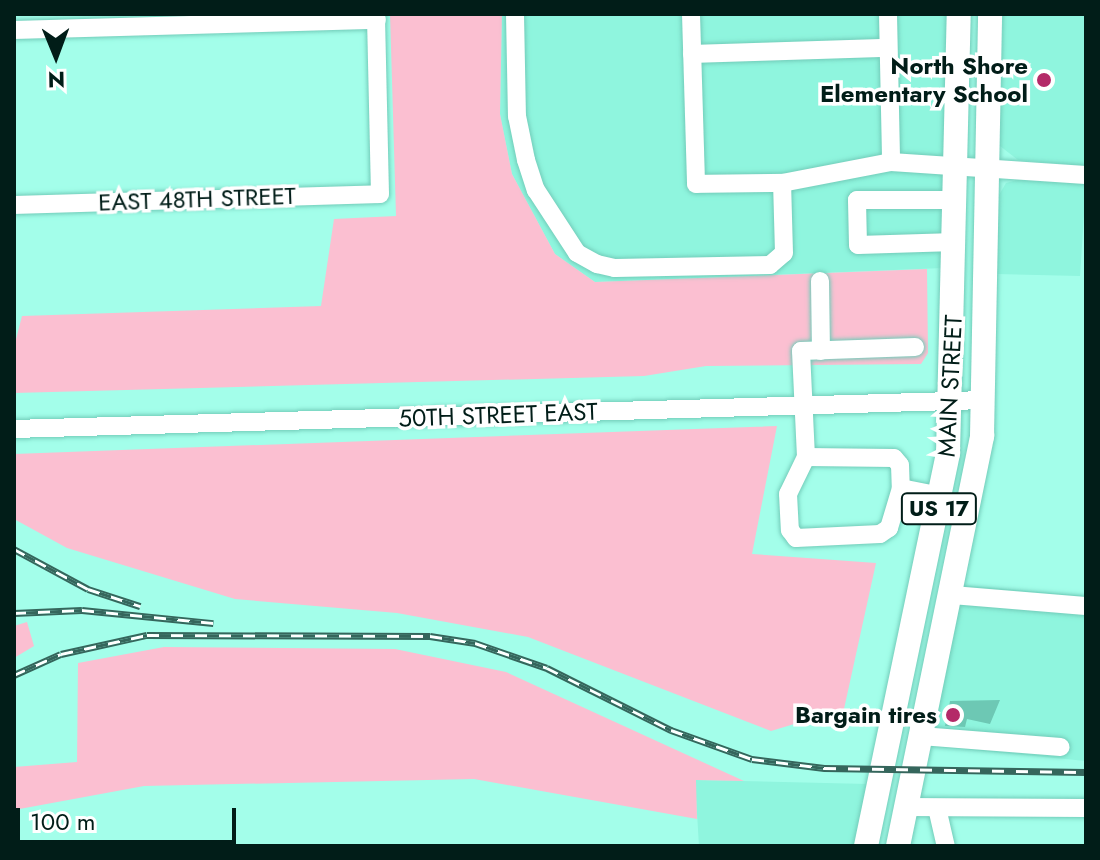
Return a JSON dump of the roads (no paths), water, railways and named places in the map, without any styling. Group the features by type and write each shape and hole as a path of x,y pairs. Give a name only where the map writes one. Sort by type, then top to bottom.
{"main road":[{"name":"MAIN STREET","path":"866,846 941,496 952,401 959,14"},
{"name":"MAIN STREET","path":"898,846 974,487 983,400 990,14"}],"street":[{"path":"515,14 517,116 526,160 536,190 577,253 615,268 770,265 784,253 782,183"},
{"path":"691,14 696,184 782,183 891,162 1086,175"},
{"path":"888,14 891,162"},
{"path":"14,30 376,17"},
{"name":"EAST 48TH STREET","path":"14,205 380,194 376,17"},
{"path":"692,54 888,48"},
{"path":"955,242 858,245 857,200 956,200"},
{"path":"820,281 821,351"},
{"path":"806,457 894,458 900,465 901,488 889,528 880,534 796,538 790,530 788,494 806,457 801,351 915,347"},
{"name":"50TH STREET EAST","path":"14,429 983,400"},
{"path":"901,488 941,496"},
{"path":"952,595 1086,606"},
{"path":"921,736 1061,747"},
{"path":"906,807 1086,808"},
{"path":"937,808 944,817 946,846"}],"railway":[{"path":"14,549 88,589 140,606"},
{"path":"14,613 82,610 213,623"},
{"path":"14,675 61,654 147,635 430,636 475,643 547,668 671,730 752,759 824,768 1086,772"}],"place":[{"name":"North Shore Elementary School","path":"1044,80"},
{"name":"Bargain tires","path":"953,715"}]}
